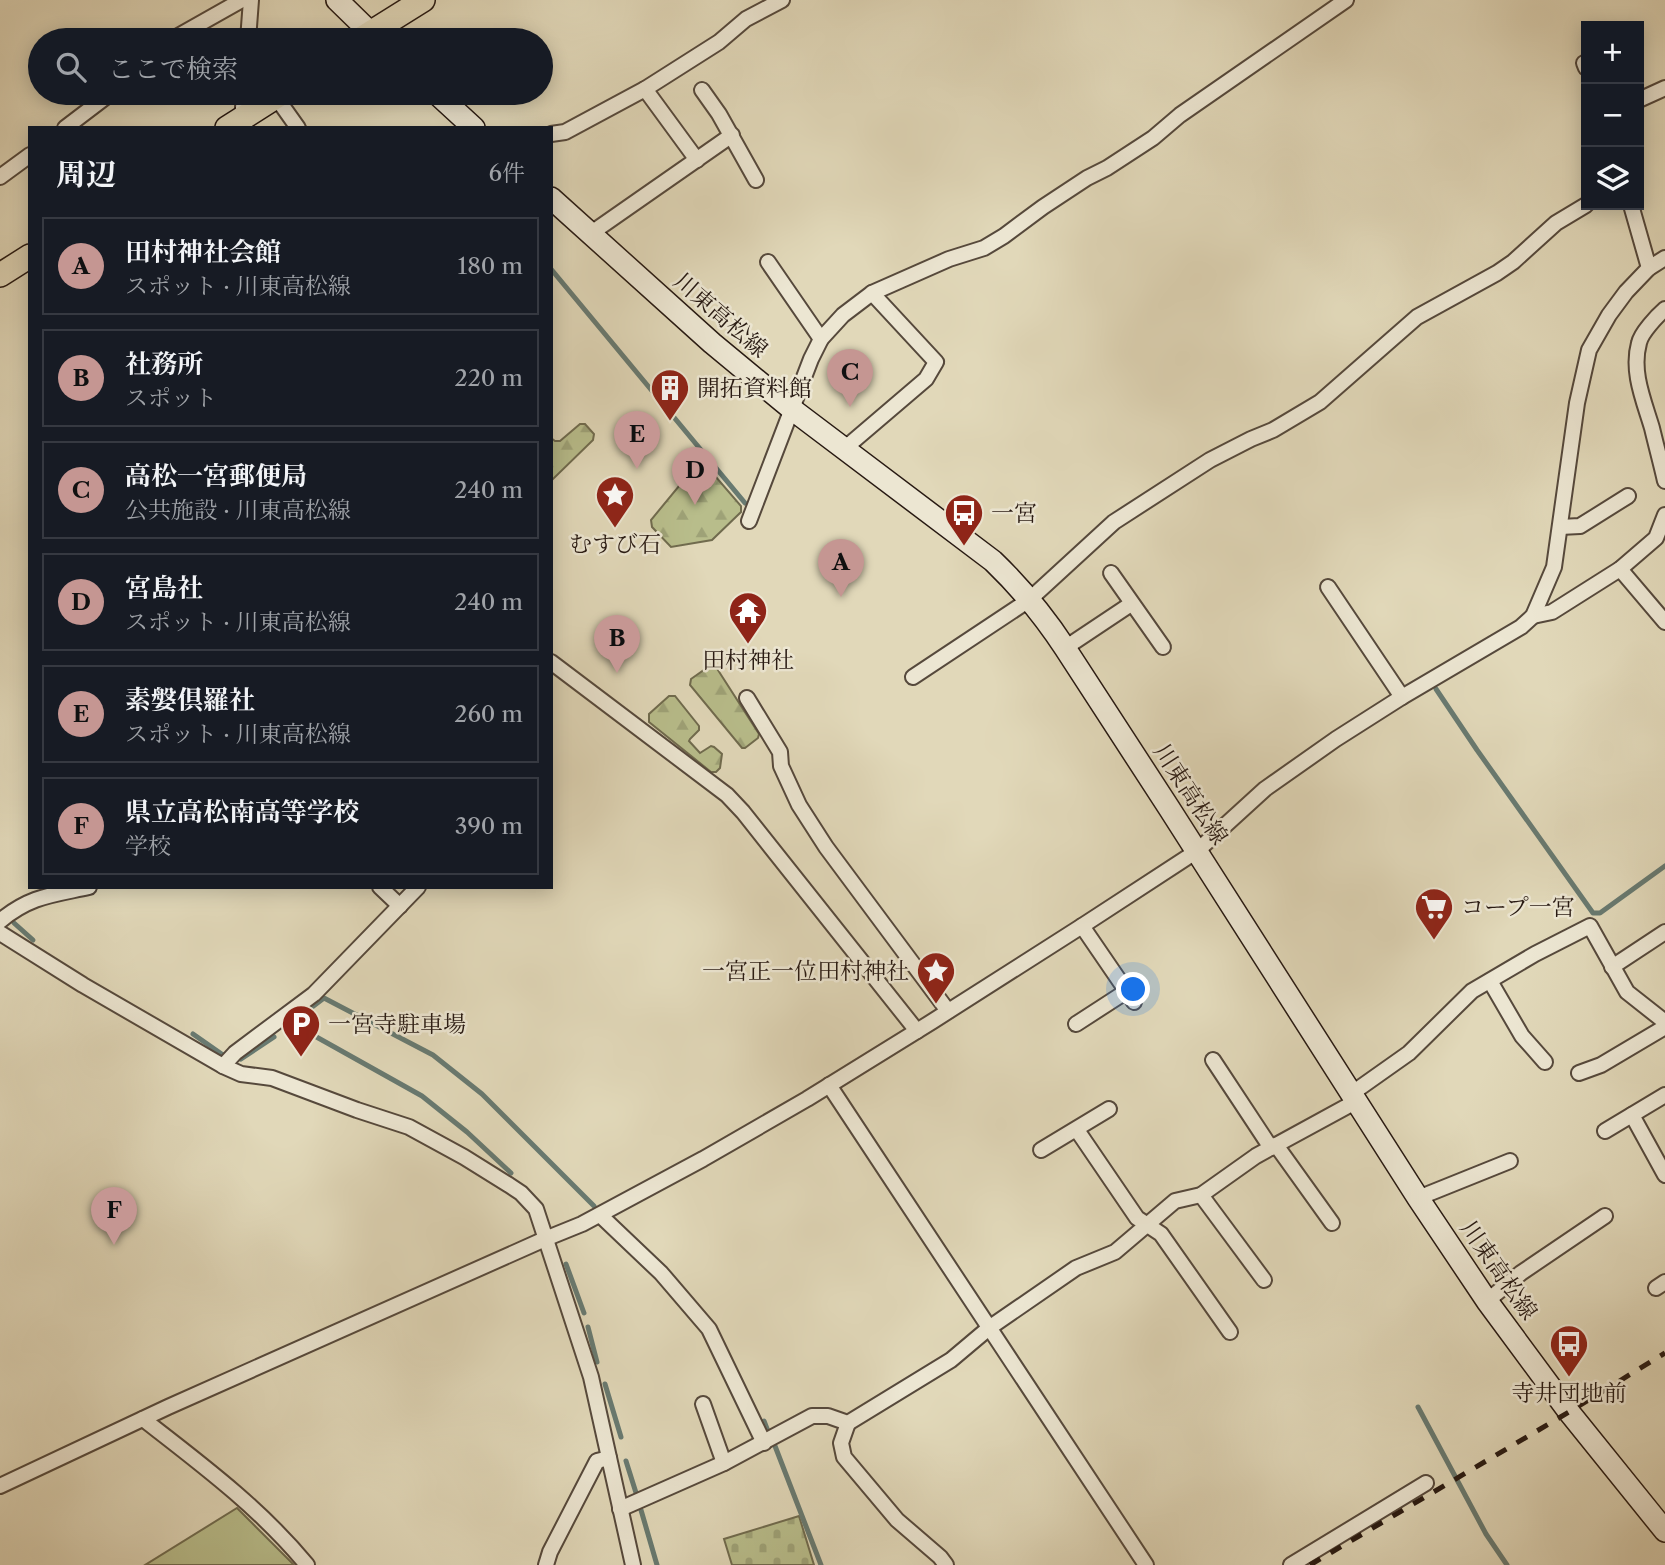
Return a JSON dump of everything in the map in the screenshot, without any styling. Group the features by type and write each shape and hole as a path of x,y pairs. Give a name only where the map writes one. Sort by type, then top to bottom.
{"main road":[{"path":"337,0 361,28"},
{"path":"383,28 423,0"},
{"path":"237,125 265,105"},
{"path":"449,105 472,126"},
{"name":"川東高松線","path":"553,200 712,343 793,410 993,561 1016,583 1049,624 1353,1098 1487,1301 1562,1404 1665,1531"},
{"path":"0,275 28,257"}],"street":[{"path":"193,28 243,0"},
{"path":"249,28 251,0"},
{"path":"553,134 565,132 645,89 719,41 746,19 782,0"},
{"path":"749,521 811,359 821,339 843,315 872,293 949,259 984,248 1004,236 1087,178 1153,138 1180,115 1346,0"},
{"path":"1644,98 1665,88"},
{"path":"645,89 697,160"},
{"path":"702,90 732,135 756,180"},
{"path":"68,126 95,105"},
{"path":"237,125 241,105"},
{"path":"285,105 297,126"},
{"path":"590,233 732,135"},
{"path":"0,177 28,156"},
{"path":"913,677 1029,600 1114,522 1210,460 1273,430 1320,402 1417,317 1497,273 1556,223 1581,208"},
{"path":"1633,210 1650,268"},
{"path":"0,1486 143,1419 582,1224 703,1159 830,1085 1082,926 1197,851 1265,789 1336,738 1521,627 1533,616 1554,567 1577,403 1589,350 1626,292 1650,268 1665,258"},
{"path":"768,262 821,339"},
{"path":"844,449 926,379 936,362 872,293"},
{"path":"1665,309 1639,341 1637,365 1639,388 1665,481"},
{"path":"1651,426 1665,439"},
{"path":"1560,527 1580,526 1628,496"},
{"path":"1533,616 1552,612 1620,569 1656,538 1665,515"},
{"path":"1620,569 1665,622"},
{"path":"1111,573 1163,648"},
{"path":"1328,587 1402,697"},
{"path":"1065,649 1131,604"},
{"path":"553,664 727,795 917,1031"},
{"path":"747,698 780,752 781,766 799,805 826,847 948,1011"},
{"path":"0,921 35,899 80,889"},
{"path":"382,889 400,906"},
{"path":"223,1066 235,1053 314,994 416,889"},
{"path":"1076,1024 1131,997 1082,926"},
{"path":"946,1565 897,1520 844,1457 841,1443 848,1423 951,1360 989,1328 1076,1268 1115,1252 1175,1202 1201,1195 1256,1156 1353,1098 1409,1053 1472,991 1590,926 1627,992 1665,1024 1601,1065 1579,1073"},
{"path":"1612,967 1665,932"},
{"path":"0,933 83,985 223,1066 241,1074 272,1078 409,1127 521,1193 536,1209 591,1377 633,1565"},
{"path":"1490,981 1522,1036 1545,1062"},
{"path":"1213,1060 1273,1147 1332,1223"},
{"path":"830,1085 1146,1565"},
{"path":"1605,1131 1665,1095"},
{"path":"1041,1150 1109,1109"},
{"path":"1632,1115 1665,1175"},
{"path":"1077,1129 1137,1218 1161,1234 1230,1332"},
{"path":"1418,1198 1510,1161"},
{"path":"1201,1195 1264,1280"},
{"path":"600,1214 661,1273 709,1329 764,1443"},
{"path":"1487,1301 1521,1273 1605,1216"},
{"path":"703,1404 724,1463"},
{"path":"621,1509 724,1463 812,1416 828,1416 848,1423"},
{"path":"143,1419 250,1505 307,1565"},
{"path":"546,1565 550,1552 597,1461 609,1458"},
{"path":"1291,1565 1426,1483"}],"green space":[{"path":"580,424 585,424 594,434 593,440 553,479 553,440 560,441"},
{"path":"703,462 741,506 741,512 712,540 671,547 652,527 651,520 698,463"},
{"path":"711,665 716,667 759,734 758,738 745,748 742,748 690,685 691,679"},
{"path":"669,696 675,696 699,726 699,730 689,741 700,753 711,746 722,754 720,768 716,772 711,772 649,722 649,714"},
{"path":"237,1508 294,1565 145,1565"},
{"path":"799,1516 814,1565 732,1565 724,1539"}],"waterway":[{"path":"553,271 745,503"},
{"path":"1436,689 1593,913 1600,913 1665,866"},
{"path":"14,923 33,940"},
{"path":"287,1026 324,998 433,1055 482,1094 594,1206"},
{"path":"304,1030 422,1096 467,1132 511,1173"},
{"path":"193,1034 223,1055"},
{"path":"241,1059 274,1037"},
{"path":"566,1264 584,1313"},
{"path":"588,1327 597,1362"},
{"path":"605,1384 621,1437"},
{"path":"1418,1407 1486,1534 1507,1565"},
{"path":"764,1421 769,1434"},
{"path":"775,1446 821,1565"},
{"path":"626,1461 637,1496"},
{"path":"641,1510 657,1565"}],"railway":[{"path":"1310,1565 1665,1353"}],"place":[{"name":"高松一宮郵便局","path":"850,407"},
{"name":"開拓資料館","path":"670,422"},
{"name":"素媻倶羅社","path":"637,469"},
{"name":"宮島社","path":"695,505"},
{"name":"むすび石","path":"615,529"},
{"name":"一宮","path":"964,547"},
{"name":"田村神社会館","path":"841,597"},
{"name":"田村神社","path":"748,645"},
{"name":"社務所","path":"617,673"},
{"name":"コープ一宮","path":"1434,941"},
{"name":"一宮正一位田村神社","path":"936,1005"},
{"name":"一宮寺駐車場","path":"301,1058"},
{"name":"県立高松南高等学校","path":"114,1245"},
{"name":"寺井団地前","path":"1569,1378"}]}
